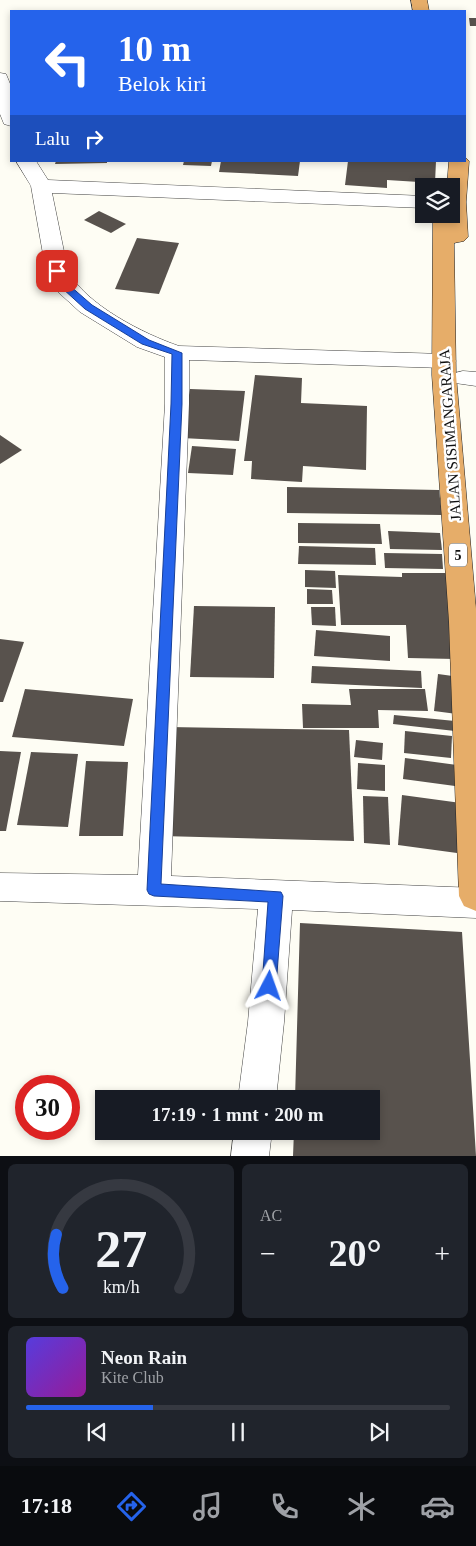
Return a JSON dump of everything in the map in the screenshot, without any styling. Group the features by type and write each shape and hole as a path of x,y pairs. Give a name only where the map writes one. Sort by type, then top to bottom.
{"highway":[{"path":"444,178 445,162"},
{"name":"JALAN SISIMANGARAJA","path":"458,162 456,202 461,353 463,622 476,896"},
{"name":"JALAN SISIMANGARAJA","path":"444,223 461,373 476,549"}],"street":[{"path":"0,78 10,116"},
{"path":"27,162 41,186 57,271 65,286 88,307 145,342 177,353 461,373"},
{"path":"41,186 415,202"},
{"path":"154,890 177,353"},
{"path":"0,887 154,890 476,903"},
{"path":"258,1090 266,1022 276,896"},
{"path":"250,1156 252,1140"}],"building":[{"path":"469,18 476,18 476,26 470,26"},
{"path":"56,162 107,162 107,163 55,164"},
{"path":"184,162 212,162 211,166 183,165"},
{"path":"221,162 300,162 298,176 219,172"},
{"path":"348,162 436,162 435,178 415,178 415,182 387,180 387,188 345,185"},
{"path":"99,211 126,224 111,233 84,220"},
{"path":"137,238 179,243 159,294 115,289"},
{"path":"255,375 302,378 301,403 367,406 366,470 303,466 302,482 251,479 252,461 244,461"},
{"path":"190,389 245,391 239,441 182,438"},
{"path":"0,435 22,450 0,464"},
{"path":"192,446 236,449 233,475 188,473"},
{"path":"287,487 439,490 442,515 287,513"},
{"path":"298,523 380,524 382,544 298,543"},
{"path":"388,531 440,533 442,550 390,549"},
{"path":"299,546 375,548 376,565 298,564"},
{"path":"384,553 442,554 443,569 385,568"},
{"path":"305,570 335,571 336,588 305,587"},
{"path":"402,573 446,573 455,659 408,658 406,625 341,625 338,575 402,577"},
{"path":"307,589 332,590 333,604 307,604"},
{"path":"194,606 275,607 274,678 190,677"},
{"path":"311,607 335,607 336,626 312,625"},
{"path":"316,630 390,636 390,661 314,656"},
{"path":"0,639 24,642 3,702 0,702"},
{"path":"312,666 421,671 422,688 311,683"},
{"path":"438,674 460,677 457,714 434,711"},
{"path":"25,689 133,699 124,746 12,737"},
{"path":"349,689 425,689 428,711 378,710 379,728 303,728 302,704 351,705"},
{"path":"394,715 455,721 455,731 393,724"},
{"path":"169,727 349,730 354,841 162,836"},
{"path":"405,731 452,736 451,758 404,753"},
{"path":"356,740 383,743 382,760 354,757"},
{"path":"0,751 21,752 6,831 0,831"},
{"path":"31,752 78,754 68,827 17,825"},
{"path":"405,758 457,765 455,786 403,779"},
{"path":"86,761 128,762 123,836 79,836"},
{"path":"358,763 385,765 385,791 357,789"},
{"path":"402,795 461,803 457,853 398,845"},
{"path":"363,796 388,797 390,845 364,843"},
{"path":"300,923 462,932 476,1156 293,1156 294,1140 380,1140 380,1090 295,1090"}],"route":[{"path":"57,271 65,286 88,307 145,342 177,353 154,890 276,896 269,986"}]}
